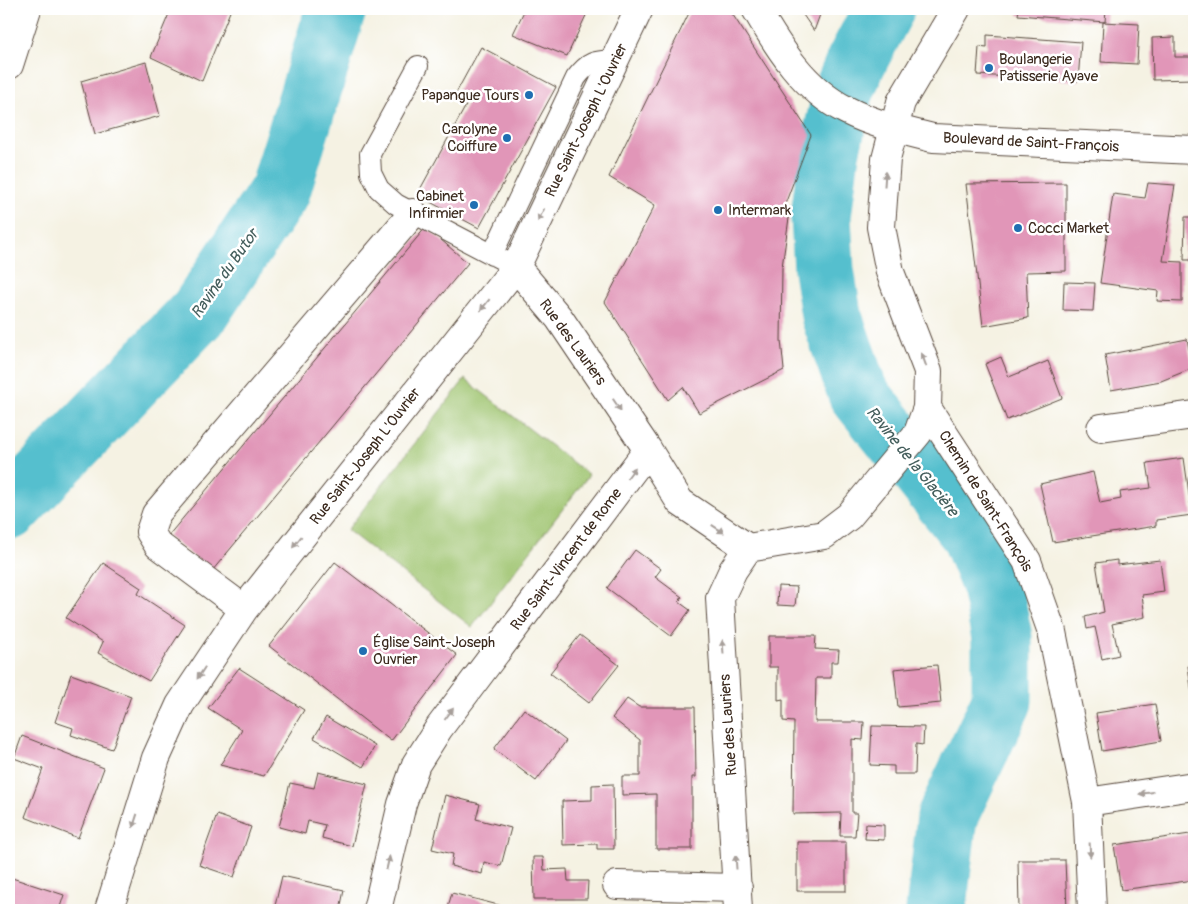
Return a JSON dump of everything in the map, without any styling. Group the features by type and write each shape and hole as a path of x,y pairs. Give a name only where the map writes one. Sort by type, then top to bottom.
{"street":[{"path":"9,65 27,9"},
{"name":"Rue Saint-Joseph L'Ouvrier","path":"109,910 156,758 180,705 244,609 516,267 639,9"},
{"name":"Boulevard de Saint-François","path":"756,9 777,45 812,85 845,110 882,124 933,138 1194,150"},
{"path":"748,548 824,535 849,516 872,489 922,420 928,371 890,272 882,227 886,159 882,124 904,94 956,9"},
{"path":"244,609 158,545 150,532 156,514 413,213"},
{"name":"Rue des Lauriers","path":"516,267 558,318 648,450 680,502 748,548 733,570 720,598 738,899"},
{"path":"1101,428 1194,415"},
{"name":"Chemin de Saint-François","path":"922,420 1027,561 1052,632 1087,802 1092,910"},
{"name":"Rue Saint-Vincent de Rome","path":"377,910 402,804 416,764 439,728 648,450"},
{"path":"1087,802 1194,786"},
{"path":"617,885 738,899"}],"lane":[{"path":"492,255 576,78 586,65 598,61 615,60"},
{"path":"418,66 370,154 371,173 379,189 396,204 516,267"}],"green space":[{"path":"465,379 589,475 472,627 347,530"}],"building":[{"path":"171,9 231,9 202,81 151,57"},
{"path":"525,9 589,9 567,56 513,34"},
{"name":"Intermark","path":"691,9 729,9 811,135 781,215 789,218 782,267 781,340 784,370 699,413 683,387 668,400 605,302 655,205 609,177"},
{"path":"799,9 822,9 814,31"},
{"path":"1019,9 1106,9 1105,22 1018,15"},
{"path":"1103,22 1139,24 1137,64 1101,62"},
{"path":"987,35 1081,42 1078,81 977,75 979,47 987,48"},
{"path":"1175,37 1175,57 1194,57 1194,79 1153,80 1152,38"},
{"path":"481,47 556,87 479,228 417,195 469,100 456,93"},
{"path":"146,62 160,116 95,134 81,81"},
{"name":"Cocci Market","path":"1066,183 1066,271 1026,272 1028,318 983,326 966,184"},
{"path":"1148,183 1175,185 1163,261 1182,262 1182,302 1157,301 1158,291 1100,283 1113,194 1145,198"},
{"path":"1185,217 1194,217 1194,260 1184,260"},
{"path":"426,227 468,263 212,571 168,536"},
{"path":"1064,282 1095,283 1093,311 1063,310"},
{"path":"1187,339 1193,368 1161,381 1111,390 1105,355"},
{"path":"1001,357 1009,377 1048,361 1062,398 1007,420 985,364"},
{"path":"1184,458 1192,515 1156,520 1156,526 1053,542 1040,484 1093,472 1100,503 1121,499 1120,492 1151,488 1147,463"},
{"path":"635,550 661,569 655,577 682,597 679,602 690,610 671,636 607,588"},
{"path":"1117,560 1117,565 1160,560 1164,592 1142,595 1145,617 1112,624 1119,655 1102,659 1095,627 1087,629 1085,617 1104,612 1096,563"},
{"name":"Église Saint-Joseph Ouvrier","path":"335,562 457,655 391,741 269,646"},
{"path":"103,563 141,588 138,594 185,625 149,681 98,653 103,642 66,618"},
{"path":"778,586 797,587 795,606 777,605"},
{"path":"580,635 619,665 589,703 550,673"},
{"path":"769,636 816,636 815,649 839,650 838,662 831,662 831,678 816,678 815,722 864,722 863,740 852,739 852,813 857,813 855,836 840,836 841,813 793,814 794,722 783,721 783,699 778,700 778,667 769,667"},
{"path":"937,665 941,703 898,707 894,669"},
{"path":"1194,665 1194,702 1193,702 1188,666"},
{"path":"239,668 304,710 264,776 220,765 242,730 208,708"},
{"path":"71,674 131,696 112,749 71,735 73,728 55,722"},
{"path":"627,699 639,707 695,707 696,777 692,777 692,849 656,849 656,794 622,795 622,776 640,776 640,740 612,718"},
{"path":"1155,704 1161,741 1102,751 1096,713"},
{"path":"524,709 566,741 536,781 494,749"},
{"path":"326,717 375,746 363,767 314,738"},
{"path":"872,726 924,727 923,745 916,744 915,774 894,774 894,766 870,765"},
{"path":"22,736 104,768 78,838 25,817 43,769 14,758"},
{"path":"318,772 367,784 352,846 322,838 325,825 308,821 305,834 279,827 290,783 314,788"},
{"path":"613,784 614,849 597,849 597,844 563,845 562,801 592,800 592,785"},
{"path":"445,795 480,804 476,819 511,828 501,866 484,862 482,874 451,866 453,854 432,849"},
{"path":"217,815 251,827 234,877 199,865"},
{"path":"866,824 884,825 884,840 865,839"},
{"path":"1190,834 1194,880 1121,890 1114,845"},
{"path":"797,842 846,842 846,891 797,891"},
{"path":"533,857 543,857 544,870 567,869 568,881 588,881 587,899 534,899"},
{"path":"1018,860 1065,860 1067,910 1019,910"},
{"path":"282,876 344,890 340,910 274,910"},
{"path":"9,877 64,895 59,910 9,910"},
{"path":"452,893 502,906 501,910 447,910"}],"waterway":[{"name":"Ravine du Butor","path":"9,510 200,311 280,191 336,9"},
{"name":"Ravine de la Glacière","path":"884,9 856,62 843,93 829,153 821,217 824,270 831,315 858,393 971,534 992,586 1002,638 1002,701 947,817 936,910"}],"place":[{"name":"Boulangerie Patisserie Ayave","path":"989,68"},
{"name":"Papangue Tours","path":"529,95"},
{"name":"Carolyne Coiffure","path":"507,138"},
{"name":"Cabinet Infirmier","path":"474,205"},
{"name":"Intermark","path":"718,210"},
{"name":"Cocci Market","path":"1018,228"},
{"name":"Église Saint-Joseph Ouvrier","path":"363,651"}]}
